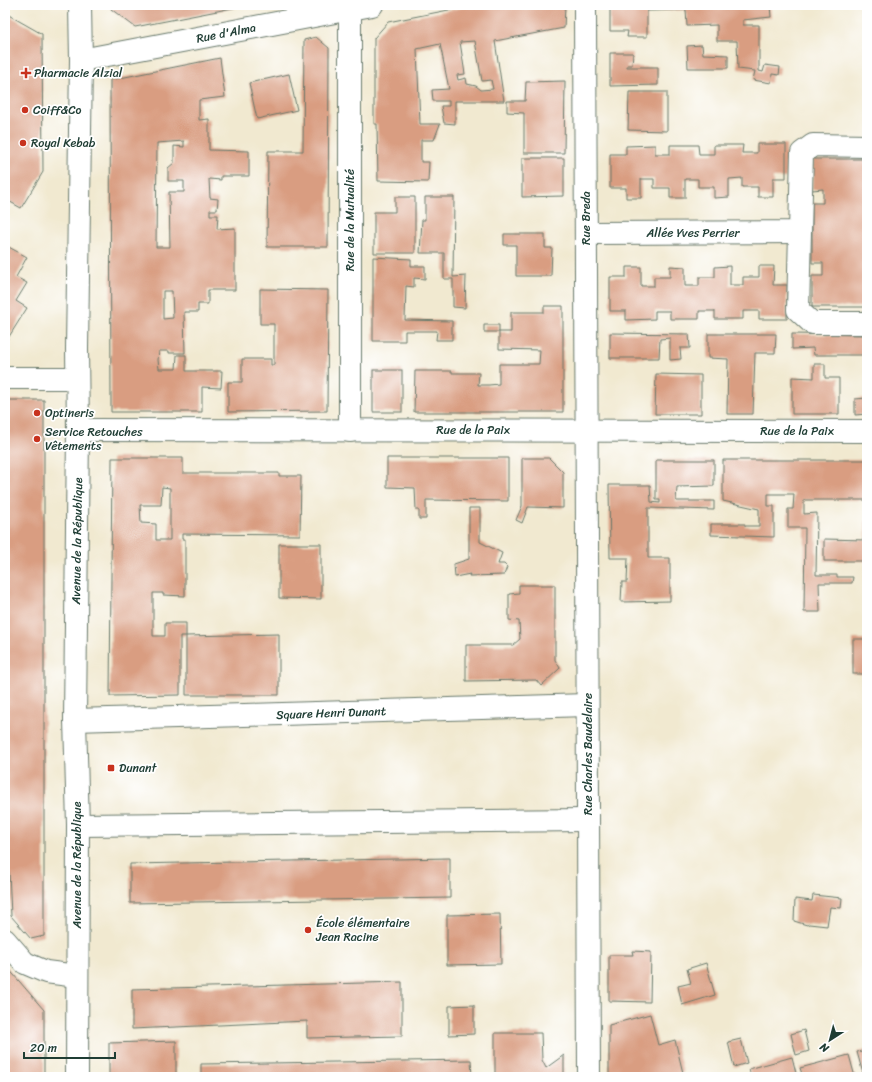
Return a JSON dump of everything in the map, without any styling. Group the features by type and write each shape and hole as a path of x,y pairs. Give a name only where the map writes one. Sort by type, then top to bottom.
{"street":[{"name":"Avenue de la République","path":"77,1077 78,825 75,720 81,60 80,5"},
{"name":"Rue d'Alma","path":"81,60 372,5"},
{"name":"Rue Breda","path":"585,5 586,430"},
{"name":"Rue de la Mutualité","path":"350,10 350,430"},
{"path":"867,146 813,145 802,153 798,310 812,323 867,323"},
{"name":"Allée Yves Perrier","path":"586,233 800,232"},
{"path":"5,378 77,378"},
{"name":"Rue de la Paix","path":"78,430 867,431"},
{"name":"Rue Charles Baudelaire","path":"586,430 589,1077"},
{"name":"Square Henri Dunant","path":"75,720 587,705"},
{"path":"78,825 588,820"},
{"path":"5,940 25,964 46,972 77,976"}],"building":[{"path":"111,5 243,6 135,27 111,9"},
{"path":"474,5 565,5 564,28 495,41 504,101 455,101 455,124 444,123 441,106 449,106 449,101 433,101 432,90 449,89 440,44 417,49 420,124 440,124 434,140 421,140 421,162 429,162 428,182 378,181 377,124 374,124 374,38 388,22","holes":["475,41 482,81 491,80 493,89 481,90 476,86 467,84 466,78 458,80 457,75 465,74 460,42"]},
{"path":"610,5 716,5 717,7 770,5 771,17 743,20 743,25 759,25 759,71 763,72 765,65 780,67 779,75 772,74 771,83 753,80 755,71 738,69 737,41 717,41 717,25 687,26 686,10 647,11 647,37 627,37 628,31 610,31"},
{"path":"5,13 42,34 43,172 21,208 5,199"},
{"path":"316,37 329,48 328,247 267,247 268,151 303,151 304,40"},
{"path":"702,45 703,54 728,55 728,68 688,68 687,46"},
{"path":"610,53 633,53 632,65 627,65 627,67 658,67 658,85 610,86"},
{"path":"220,58 225,97 199,100 199,120 209,119 209,150 249,151 249,176 221,176 221,180 209,179 210,198 218,199 217,210 210,210 210,215 218,215 217,229 235,228 235,290 208,290 208,304 198,304 198,312 184,312 185,353 169,353 169,351 159,351 159,369 176,369 177,355 186,355 186,371 222,371 221,388 202,387 202,412 111,412 110,80","holes":["184,141 184,147 174,146 174,163 168,168 168,181 184,181 184,192 169,192 170,247 156,247 157,143","163,291 172,291 173,318 163,319"]},
{"path":"289,74 297,110 257,119 249,83"},
{"path":"565,81 564,153 524,153 524,113 507,112 507,101 525,101 526,82"},
{"path":"629,92 667,92 667,131 628,130"},
{"path":"757,144 786,144 786,178 773,178 773,197 758,197 758,187 742,187 742,178 729,179 729,197 714,198 714,187 698,187 698,179 685,179 685,198 670,198 670,188 654,188 654,179 641,179 641,198 626,198 626,188 610,188 610,154 626,154 626,146 655,145 655,154 670,154 670,145 698,145 699,154 714,154 714,145 743,145 742,153 757,153"},
{"path":"522,158 564,158 564,196 522,197"},
{"path":"813,159 866,159 866,307 812,307 812,276 823,276 823,263 812,263 812,203 823,203 823,189 812,190"},
{"path":"395,197 415,197 415,253 374,253 374,212 395,212"},
{"path":"425,197 454,197 453,277 466,276 465,308 453,307 453,279 444,279 444,253 420,253 422,220 425,220"},
{"path":"504,234 545,234 545,248 552,248 551,276 516,276 516,245 504,245"},
{"path":"5,245 27,257 16,277 27,283 16,301 27,308 5,343"},
{"path":"373,257 411,259 411,266 425,266 425,279 414,278 414,287 406,286 405,320 452,321 452,340 436,340 437,331 405,331 405,341 373,341"},
{"path":"670,266 685,267 685,286 699,286 699,277 715,277 715,267 730,266 730,285 743,285 743,277 759,277 759,266 774,266 773,285 787,285 787,319 759,319 759,311 743,311 743,319 715,319 715,311 699,311 699,319 670,319 670,311 655,311 655,319 626,320 626,311 610,311 610,277 626,277 626,267 641,267 641,286 654,286 654,277 670,277"},
{"path":"260,289 328,290 327,411 228,412 228,382 242,382 242,359 271,359 271,365 274,365 274,324 260,324"},
{"path":"544,306 563,306 563,412 414,412 415,371 479,373 478,385 489,385 499,384 499,364 539,364 540,350 499,349 499,332 511,332 511,312 544,312"},
{"path":"484,325 499,325 499,332 484,332"},
{"path":"610,333 689,334 690,348 680,348 681,359 670,360 670,338 660,339 659,358 610,358"},
{"path":"708,334 776,334 775,353 755,353 753,414 727,414 728,359 708,358"},
{"path":"792,334 867,335 867,355 814,355 813,348 792,349"},
{"path":"814,364 825,364 825,378 839,378 839,414 792,414 792,377 814,378"},
{"path":"373,370 402,370 402,412 373,412"},
{"path":"656,374 701,375 701,414 655,414"},
{"path":"867,398 867,414 855,415 855,399"},
{"path":"5,400 44,400 44,936 31,939 11,916 9,872 5,872"},
{"path":"112,458 183,458 183,473 279,473 279,476 301,476 300,535 182,534 182,539 185,539 185,596 153,593 153,636 165,636 165,623 186,623 186,636 180,636 180,695 110,696","holes":["162,487 170,488 170,540 156,540 156,524 141,523 140,505 161,505"]},
{"path":"387,458 508,458 508,501 426,500 426,519 419,519 419,510 416,510 415,488 387,487"},
{"path":"522,458 549,458 563,472 563,508 528,507 522,523 516,520 522,506"},
{"path":"656,460 714,460 714,486 677,487 676,501 714,501 714,510 648,508 648,558 670,558 670,601 621,602 622,582 627,582 628,558 610,558 609,485 650,485 651,502 660,503 660,500 656,500"},
{"path":"723,460 867,460 867,500 804,500 804,514 817,513 816,575 853,577 852,583 819,583 820,612 804,612 805,528 788,528 788,509 793,509 794,494 768,494 768,506 774,506 774,537 711,535 711,524 745,524 745,526 759,526 759,509 723,501"},
{"path":"469,508 480,508 480,542 502,553 498,564 504,564 507,567 504,575 469,576 470,574 455,577 454,564 469,559"},
{"path":"867,521 867,561 824,561 824,539 866,540 865,522"},
{"path":"279,544 321,544 321,599 279,598"},
{"path":"519,585 555,585 555,660 560,668 541,686 536,680 466,681 466,645 513,645 520,639 519,621 509,620 509,594 519,593"},
{"path":"279,634 279,695 186,695 186,636"},
{"path":"853,639 867,639 867,674 853,674"},
{"path":"450,858 450,898 130,903 130,864"},
{"path":"813,895 842,898 841,908 830,907 827,926 807,925 794,921 795,899 812,901"},
{"path":"500,914 501,964 447,965 447,915"},
{"path":"632,951 651,952 650,1002 609,1001 609,955 633,955"},
{"path":"706,963 715,995 682,1005 678,986 691,983 687,969"},
{"path":"7,967 44,1010 44,1077 5,1077 5,968"},
{"path":"402,982 402,1036 307,1038 307,1021 132,1029 132,989"},
{"path":"474,1005 474,1034 449,1035 449,1006"},
{"path":"650,1014 658,1045 675,1040 683,1073 669,1077 609,1077 609,1025"},
{"path":"804,1030 809,1051 796,1055 791,1034"},
{"path":"495,1033 541,1033 542,1060 546,1068 564,1055 564,1077 495,1077"},
{"path":"741,1039 747,1063 734,1067 728,1042"},
{"path":"176,1041 176,1077 109,1077 109,1043"},
{"path":"867,1050 867,1077 864,1077 857,1052"},
{"path":"849,1055 855,1077 803,1077 800,1068"},
{"path":"792,1057 797,1077 751,1077 749,1069"},
{"path":"471,1060 472,1077 201,1077 201,1064"}],"place":[{"name":"Pharmacie Alzial","path":"26,73"},
{"name":"Coiff&Co","path":"25,110"},
{"name":"Royal Kebab","path":"23,143"},
{"name":"Optineris","path":"37,413"},
{"name":"Service Retouches Vêtements","path":"37,439"},
{"name":"Dunant","path":"111,768"},
{"name":"École élémentaire Jean Racine","path":"308,930"}]}
